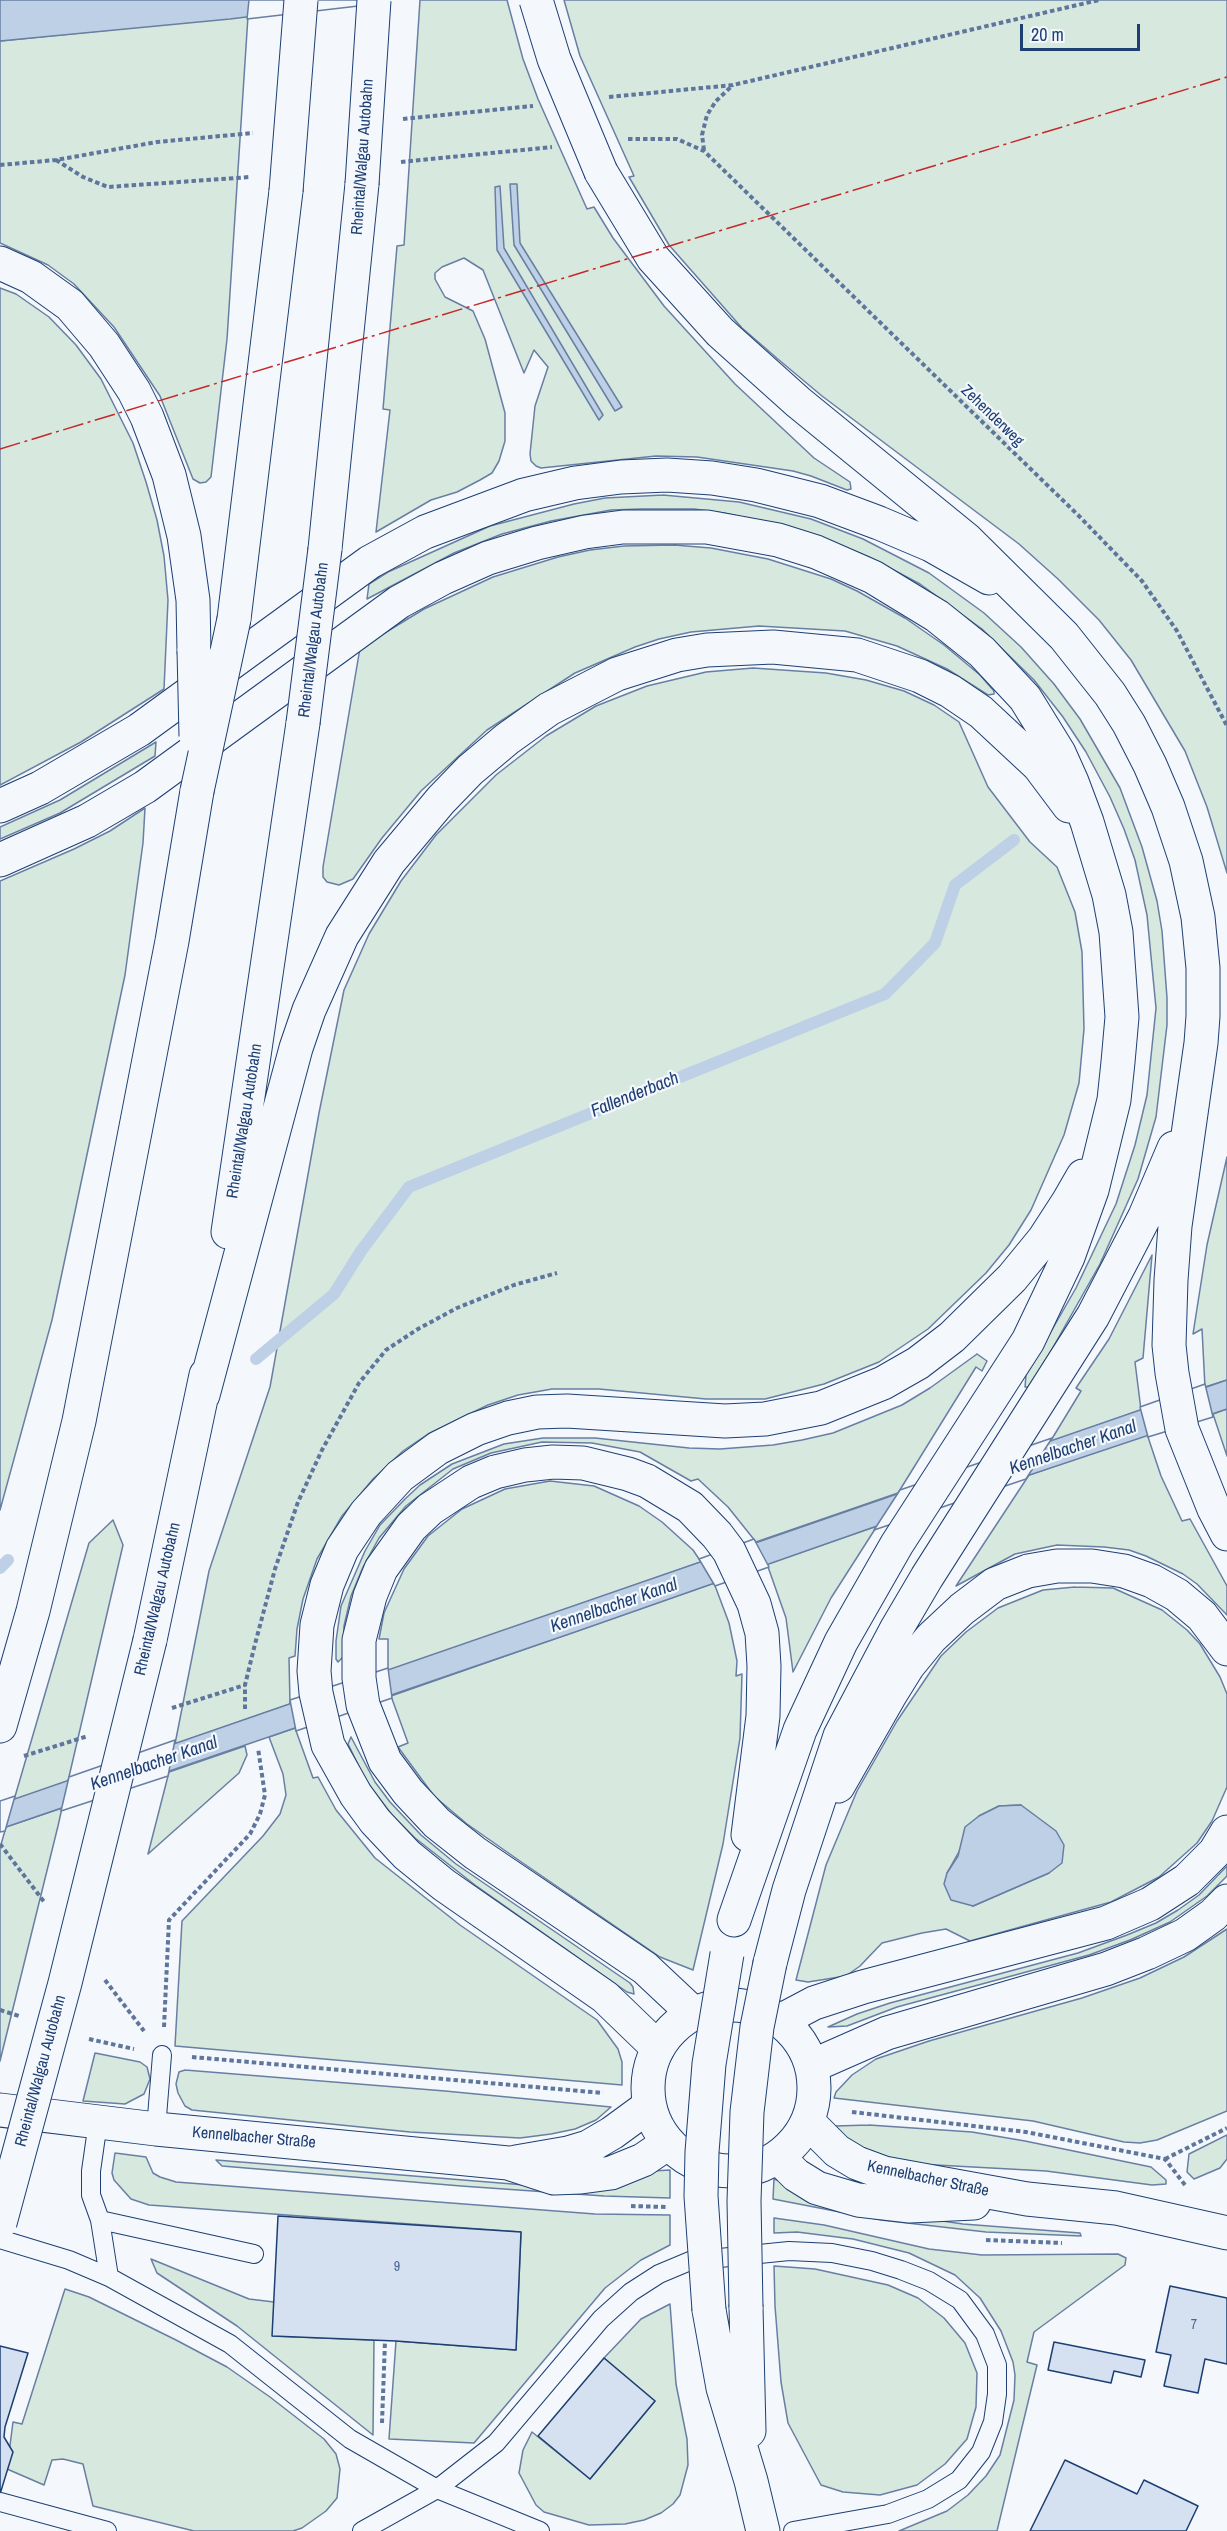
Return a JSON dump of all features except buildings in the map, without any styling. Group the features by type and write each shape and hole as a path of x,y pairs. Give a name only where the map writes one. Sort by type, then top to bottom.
{"main road":[{"path":"0,1726 33,1611 79,1421 170,952 197,791 234,619 286,191 301,0"},
{"name":"Rheintal/Walgau Autobahn","path":"0,2223 65,1983 150,1640 203,1395 303,723 326,549 362,184 374,0"},
{"path":"536,0 554,59 601,172 653,258 720,332 814,415 966,539 1064,636 1110,694 1129,724 1168,807 1182,850 1198,917 1203,968 1203,1016 1175,1226 1169,1346 1175,1399 1182,1429 1220,1522"},
{"path":"0,263 31,277 70,305 104,345 134,392 160,446 178,505 190,567 197,791"},
{"path":"0,806 40,788 139,730 370,562 425,531 524,495 575,483 633,476 667,475 712,478 756,485 820,501 931,545 966,563 1031,604"},
{"path":"0,861 87,821 145,787 399,602 443,578 488,558 546,540 585,532 623,527 707,527 748,534 816,552 873,577 937,616 982,652 1025,699 1059,753 1083,812 1109,895 1120,961 1122,1017 1118,1062 1106,1132 1080,1228 1052,1295 1028,1341 855,1614 800,1730 734,1920"},
{"path":"203,1395 296,1048 309,1010 342,936 389,862 441,800 470,770 507,739 549,709 617,674 677,655 707,650 773,647 857,655 920,676 950,691 981,712 1039,766 1082,823 1096,851"},
{"path":"751,2481 744,2201 747,2121 757,2027 770,1963 803,1847 840,1736 897,1628 927,1578 1093,1316 1145,1216 1191,1102"},
{"path":"658,2048 605,1997 444,1885 407,1855 375,1821 356,1795 328,1745 316,1693 314,1671 317,1625 327,1586 342,1550 366,1513 400,1476 438,1448 476,1429 508,1418 537,1412 596,1412 725,1421 765,1419 821,1407 883,1383 918,1363 952,1336 1012,1278 1044,1239 1068,1202 1106,1132"},
{"path":"694,2014 645,1968 475,1852 437,1823 385,1761 371,1731 363,1705 359,1640 370,1596 381,1569 411,1527 430,1509 471,1482 495,1472 525,1464 583,1463 628,1474 674,1496 704,1520 729,1551 754,1604 762,1633 763,1716 750,1828 715,2015 703,2142 701,2196 709,2310 723,2388 751,2481 763,2531"},
{"path":"803,1847 908,1666 931,1638 962,1609 995,1584 1028,1571 1057,1566 1092,1566 1124,1571 1152,1581 1177,1595 1202,1616 1227,1649"},
{"path":"780,2021 813,2003 863,1987 1106,1923 1150,1904 1187,1880 1215,1852 1227,1832"},
{"path":"812,2066 887,2033 1106,1969 1147,1953 1185,1935 1213,1915 1227,1901"},
{"path":"727,2005 752,2008 780,2021 792,2031 804,2048 812,2066 814,2093 808,2122 796,2141 778,2157 752,2169 726,2171 700,2165 681,2156 668,2143 649,2106 648,2079 658,2048 677,2025 694,2014 727,2005"},
{"name":"Kennelbacher Straße","path":"508,2163 568,2153 588,2147 649,2106"},
{"name":"Kennelbacher Straße","path":"0,2110 508,2163 554,2178 611,2173 643,2160 668,2143"},
{"name":"Kennelbacher Straße","path":"808,2122 837,2151 857,2163 884,2173 1027,2199 1116,2208 1225,2228"},
{"name":"Kennelbacher Straße","path":"778,2157 796,2175 818,2188 858,2200 910,2206 1027,2199"}],"lane":[{"path":"156,2128 162,2055"},
{"path":"98,2122 91,2194 100,2220 109,2277"},
{"path":"100,2220 255,2254"},
{"path":"0,2239 69,2260 109,2277 230,2344 350,2439 437,2489 540,2531"},
{"path":"362,2531 437,2489 496,2443 601,2319 640,2286 659,2274 690,2261 789,2251 832,2253 872,2261 930,2281 960,2300 973,2316 985,2334 997,2365 997,2394 993,2422 981,2452 959,2480 928,2499 888,2514 793,2531"},
{"path":"0,2502 107,2531"}],"path":[{"path":"704,151 702,135 706,115 716,101 733,86 1099,0"},
{"path":"617,140 646,137 677,139 704,151"},
{"path":"391,163 563,146"},
{"name":"Zehenderweg","path":"704,151 791,239 1071,509 1142,581 1177,631 1227,726"},
{"path":"0,165 56,160 83,177 108,187 255,177"},
{"path":"245,1709 245,1685 255,1644 275,1569 294,1513 322,1450 359,1383 386,1350 418,1329 457,1308 514,1285 557,1273"},
{"path":"258,1748 266,1795 261,1814 250,1834 169,1920 162,2055 606,2093"},
{"path":"841,2111 1026,2132 1165,2159 1227,2128"},
{"path":"381,2456 385,2341"}],"shaded area":[{"path":"420,0 507,0 523,59 538,99 587,209 594,207 613,238 664,306 735,384 814,458 850,482 851,489 847,490 793,471 697,457 656,456 541,468 536,466 531,461 530,454 535,406 548,367 534,350 524,373 483,270 464,258 442,267 435,273 435,279 445,297 473,311 485,339 505,413 505,441 499,461 492,473 480,480 457,492 431,500 376,532 390,410 383,409 397,246 404,245"},
{"path":"564,0 1227,0 1227,873 1207,807 1185,751 1131,660 1099,620 1019,544 822,396 742,328 669,245 629,177 634,176 580,56"},
{"path":"248,16 227,339 211,477 206,482 200,483 193,479 160,396 114,327 74,284 48,265 0,243 0,41"},
{"path":"0,288 16,294 49,317 76,345 101,379 133,443 146,482 164,556 168,600 164,689 81,742 0,785"},
{"path":"663,495 739,502 811,519 863,539 929,573 984,613 1021,647 1054,684 1080,719 1120,788 1142,847 1157,901 1162,931 1167,1025 1156,1117 1138,1179 1100,1264 1038,1374 1028,1387 1025,1387 1026,1375 1076,1288 1116,1204 1135,1145 1147,1095 1156,1008 1147,915 1135,860 1124,829 1086,752 1063,717 1034,680 982,629 920,584 869,557 826,539 770,523 694,509 611,510 551,521 502,534 454,553 367,599 369,584 388,572 490,526 605,498"},
{"path":"674,545 711,548 768,559 831,579 857,591 905,618 944,645 980,675 994,694 988,695 947,669 897,646 845,631 759,626 691,632 659,639 575,673 487,730 421,791 382,838 353,879 339,885 327,882 323,877 323,867 360,648 424,609 493,577 558,557 590,550 624,546"},
{"path":"753,668 826,673 866,680 904,691 934,705 959,722 988,787 1030,842 1057,867 1075,912 1082,952 1084,1029 1079,1083 1064,1135 1031,1210 1009,1245 986,1273 928,1329 879,1362 824,1384 765,1399 706,1399 599,1389 552,1389 518,1395 488,1405 428,1434 403,1451 373,1479 342,1516 317,1559 303,1599 295,1656 289,1658 290,1704 175,1744 209,1571 270,1387 319,1113 344,990 369,934 401,881 436,835 496,775 546,736 596,706 647,686 706,672"},
{"path":"156,742 155,756 60,813 0,839 0,827 60,800"},
{"path":"145,808 143,843 125,975 52,1320 0,1510 0,881 110,831"},
{"path":"1227,1157 1227,1380 1205,1387 1202,1329 1193,1334 1207,1245"},
{"path":"1152,1255 1143,1358 1135,1362 1141,1410 1050,1442 1081,1391 1076,1388 1109,1339"},
{"path":"977,1354 987,1361 982,1371 976,1367 898,1493 756,1542 728,1507 698,1479 691,1481 640,1452 592,1443 542,1442 491,1453 453,1469 406,1506 379,1538 363,1567 351,1596 344,1626 343,1657 338,1662 336,1659 341,1606 365,1551 380,1525 420,1485 452,1464 504,1444 543,1438 595,1438 720,1449 773,1445 802,1440 833,1433 902,1405"},
{"path":"1227,1409 1227,1456 1213,1414"},
{"path":"1147,1434 1161,1476 1182,1521 1190,1519 1227,1586 1227,1615 1197,1584 1183,1574 1129,1550 1104,1547 1057,1545 1015,1554 956,1586 1029,1475"},
{"path":"550,1481 594,1486 639,1506 662,1522 693,1550 701,1562 388,1671 388,1639 379,1639 384,1613 404,1569 428,1536 462,1509 505,1489"},
{"path":"113,1520 123,1545 68,1781 14,1800 89,1543"},
{"path":"877,1526 831,1598 793,1672 786,1618 767,1564"},
{"path":"714,1583 729,1623 737,1661 736,1676 742,1674 740,1738 723,1844 693,1970 660,1957 467,1824 434,1796 398,1747 408,1743 391,1696"},
{"path":"1075,1587 1113,1588 1162,1610 1200,1644 1220,1677 1227,1694 1227,1787 1212,1821 1197,1843 1159,1877 1111,1902 970,1941 946,1929 922,1933 882,1943 860,1966 846,1976 808,1982 796,1980 826,1865 857,1791 897,1721 941,1656 966,1632 998,1608 1043,1590","holes":["1021,1805 1049,1873 973,1906 947,1873 979,1816 999,1806"]},
{"path":"295,1728 313,1778 318,1777 336,1810 375,1858 460,1925 597,2020 618,2049 622,2062 622,2085 175,2046 182,1921 263,1836 280,1814 286,1795 283,1774 269,1737"},
{"path":"351,1737 375,1782 421,1835 456,1864 630,1983 634,1994 627,1992 475,1885 415,1838 392,1815 365,1779 348,1744"},
{"path":"245,1746 247,1755 239,1773 148,1854 169,1772"},
{"path":"62,1808 0,2061 0,1848 6,1827"},
{"path":"1227,1866 1227,1876 1207,1896 1170,1922 1130,1940 1089,1955 897,2007 847,2026 828,2027 890,2003 1078,1953 1127,1935 1156,1923 1178,1910 1199,1895"},
{"path":"1227,1929 1227,2111 1157,2140 1140,2143 1124,2142 1033,2121 834,2098 836,2092 852,2075 876,2059 929,2041 1082,1998 1140,1978 1184,1957"},
{"path":"95,2053 140,2062 147,2067 150,2079 144,2094 125,2104 83,2101"},
{"path":"185,2070 611,2107 596,2120 575,2129 520,2138 410,2132 192,2110 185,2106 176,2084 179,2072"},
{"path":"869,2125 972,2132 1025,2141 1151,2167 1166,2180 1166,2184 1152,2185 1046,2171 918,2164 858,2150 835,2126"},
{"path":"1227,2135 1227,2159 1220,2168 1194,2179 1187,2172 1189,2154"},
{"path":"115,2153 146,2157 153,2173 176,2182 595,2214 670,2215 670,2245 641,2260 605,2288 474,2443 389,2439 396,2341 516,2350 521,2232 149,2205 131,2199 114,2180 112,2173"},
{"path":"216,2160 562,2188 653,2171 670,2170 670,2198 461,2186 222,2166"},
{"path":"774,2179 853,2208 963,2224 1080,2233 1081,2236 986,2232 881,2220 773,2199"},
{"path":"774,2218 824,2225 929,2249 982,2255 1118,2254 1126,2258 1125,2265 1034,2332 1027,2362 1037,2365 997,2531 899,2531 947,2511 968,2495 986,2476 1000,2455 1014,2400 1015,2375 1013,2362 1001,2331 980,2298 955,2275 909,2253 853,2239 797,2232 774,2233"},
{"path":"151,2259 249,2299 274,2302 273,2336 374,2340 373,2435 237,2326 157,2273"},
{"path":"774,2266 815,2269 888,2285 918,2298 944,2318 965,2343 977,2373 976,2407 967,2439 945,2464 917,2485 880,2495 843,2492 821,2485 788,2423 781,2382"},
{"path":"65,2289 89,2297 176,2340 227,2367 270,2397 324,2439 336,2454 340,2469 337,2498 326,2511 302,2528 293,2531 194,2531 93,2506 83,2464 63,2459 52,2460 44,2485 7,2469 13,2422 22,2424"},
{"path":"670,2304 676,2384 687,2439 688,2465 680,2495 661,2513 625,2524 589,2525 544,2512 536,2505 519,2473 523,2450 532,2432 590,2479 655,2401 604,2358 641,2319"}],"water":[{"path":"0,0 384,0 230,19 0,41"},
{"path":"510,184 517,184 520,243 622,407 615,411 514,245"},
{"path":"500,186 504,248 603,415 599,420 497,250 495,187"},
{"name":"Kennelbacher Kanal","path":"1227,1380 1227,1409 877,1526 0,1829 0,1804"},
{"path":"1021,1805 1056,1831 1064,1845 1062,1863 1049,1873 973,1906 951,1900 944,1884 947,1873 958,1856 965,1827 979,1816 999,1806"}],"pier":[{"path":"249,0 387,0 384,3 247,19"},
{"path":"1205,1384 1213,1417 1148,1437 1140,1407"},
{"path":"1052,1438 1026,1479 874,1530 900,1490"},
{"path":"754,1539 769,1567 715,1586 699,1559"},
{"path":"388,1668 392,1698 296,1731 290,1700"},
{"path":"175,1740 168,1776 61,1811 69,1777"},
{"path":"15,1796 5,1831 0,1832 0,1801"}],"waterway":[{"name":"Fallenderbach","path":"256,1359 334,1294 361,1251 409,1187 885,994 935,943 955,885 1014,840"},
{"name":"Fallenderbach","path":"0,1568 8,1560"}],"power":[{"path":"0,449 1227,77"}]}
